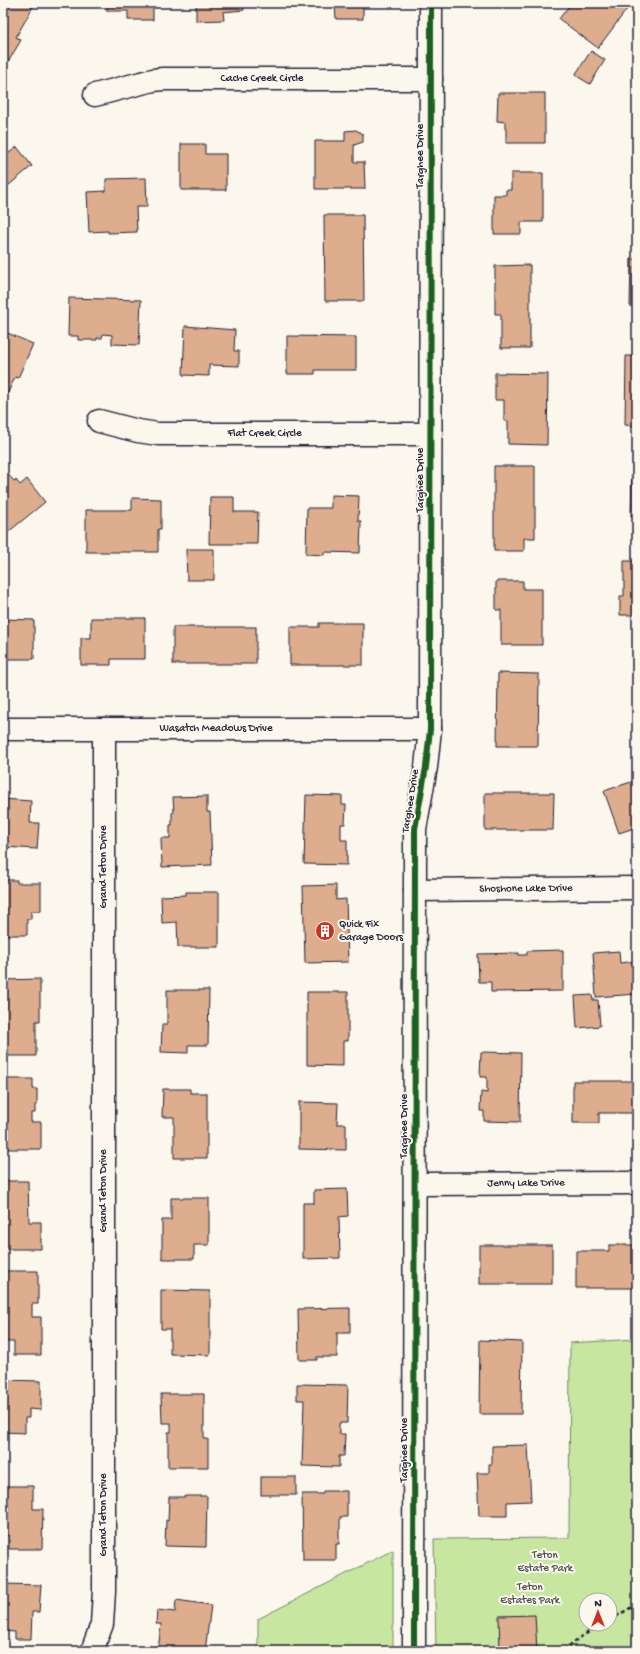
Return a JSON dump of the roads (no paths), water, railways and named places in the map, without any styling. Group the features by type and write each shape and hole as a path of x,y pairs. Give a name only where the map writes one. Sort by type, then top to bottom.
{"street":[{"name":"Targhee Drive","path":"414,1651 415,829 426,767 430,728 431,3"},
{"name":"Cache Creek Circle","path":"96,95 152,80 163,79 431,79"},
{"name":"Flat Creek Circle","path":"99,421 138,431 158,434 431,434"},
{"name":"Grand Teton Drive","path":"92,1651 102,1624 104,1591 104,728"},
{"name":"Wasatch Meadows Drive","path":"3,729 430,728"},
{"name":"Shoshone Lake Drive","path":"415,890 637,888"},
{"name":"Jenny Lake Drive","path":"415,1184 637,1183"}],"place":[{"name":"Quick Fix Garage Doors","path":"325,931"}],"park label":[{"name":"Teton Estate Park","path":"545,1562"},
{"name":"Teton Estates Park","path":"530,1594"}]}
